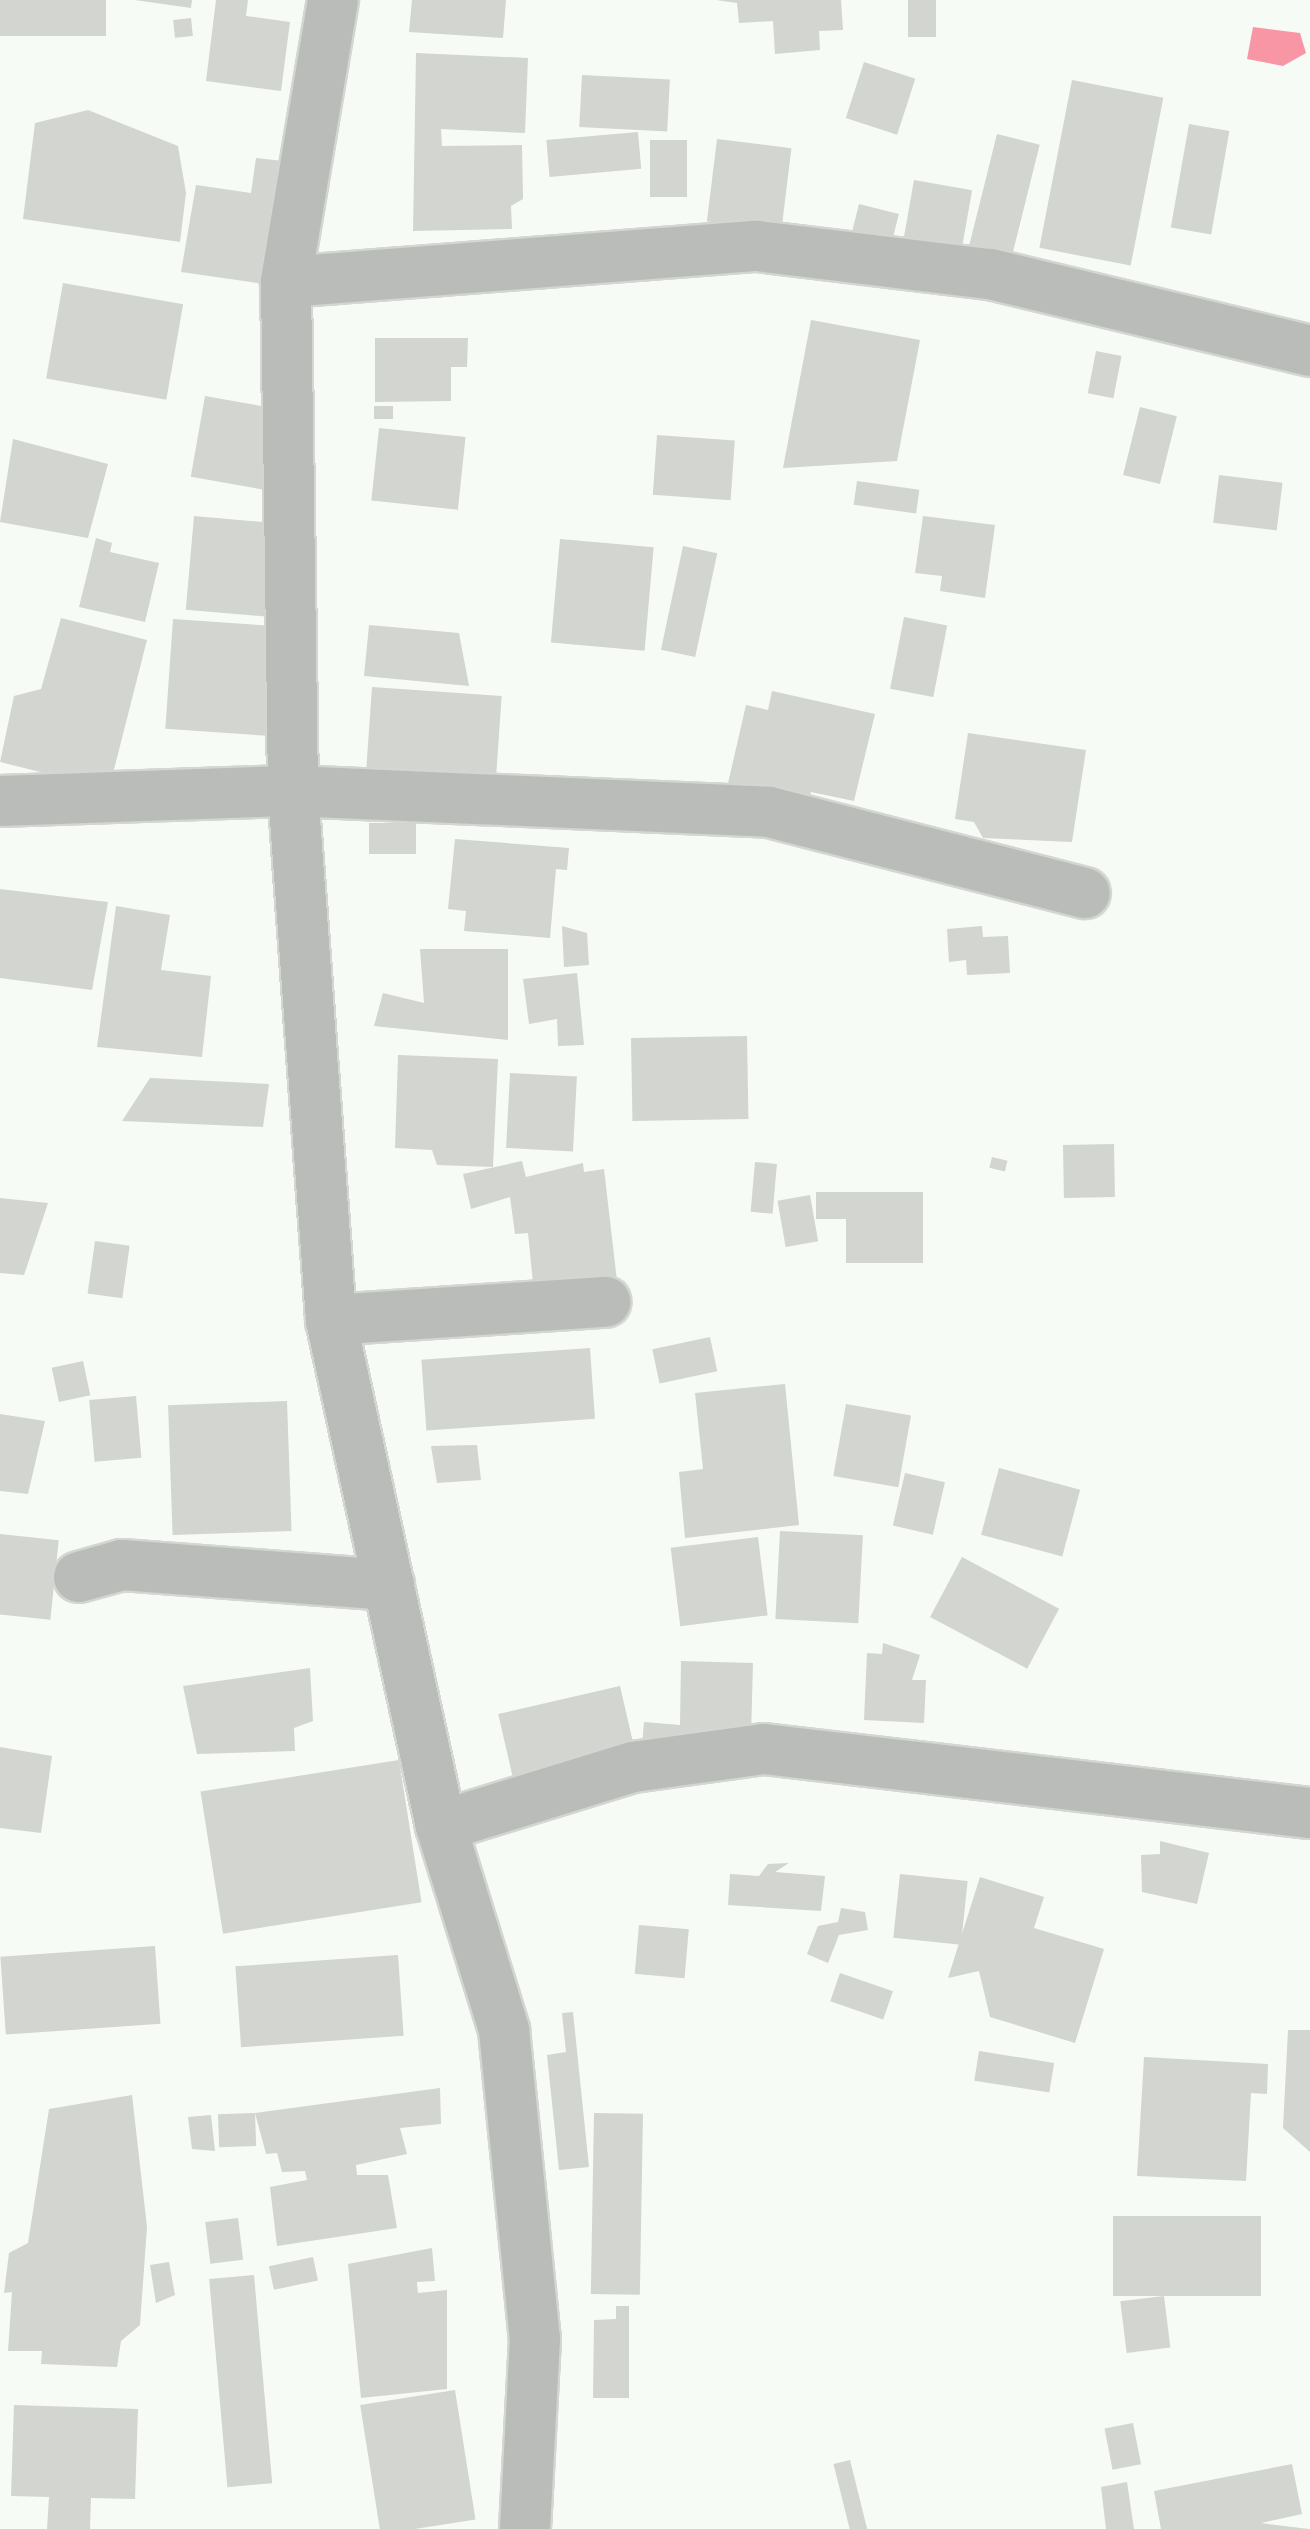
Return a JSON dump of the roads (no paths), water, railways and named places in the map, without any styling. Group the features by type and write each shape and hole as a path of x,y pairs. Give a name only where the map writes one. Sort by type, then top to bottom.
{"street":[{"path":"333,0 286,282 293,791 331,1320 441,1826 504,2030 535,2338 525,2529"},
{"path":"286,282 756,246 990,274 1310,351"},
{"path":"0,801 293,791 768,812 1084,893"},
{"path":"331,1320 605,1302"},
{"path":"79,1577 122,1566 389,1585"},
{"path":"441,1826 634,1767 764,1748 1310,1813"}]}
